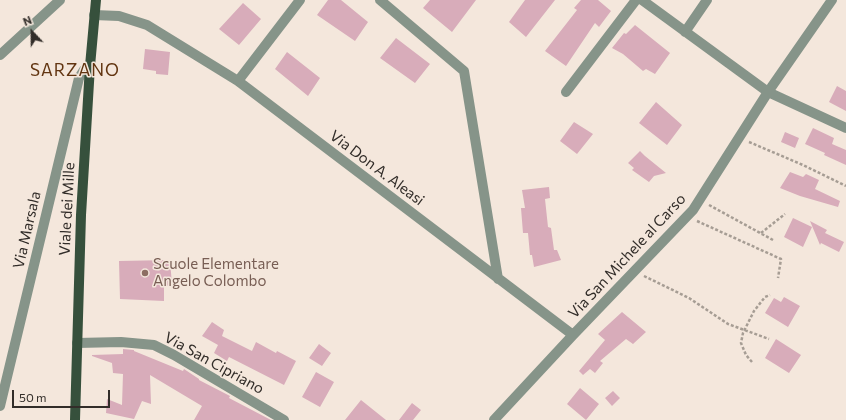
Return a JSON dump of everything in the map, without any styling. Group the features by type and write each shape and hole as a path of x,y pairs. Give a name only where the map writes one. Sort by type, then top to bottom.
{"main road":[{"name":"Viale dei Mille","path":"75,420 81,215 90,66 96,0"}],"street":[{"path":"0,55 60,0"},
{"path":"238,81 300,0"},
{"path":"380,0 464,70 498,278"},
{"path":"566,92 636,0"},
{"path":"642,0 768,92 846,128"},
{"path":"685,32 707,0"},
{"name":"Via San Michele al Carso","path":"494,420 693,210 768,92 832,0"},
{"name":"Via Don A. Aleasi","path":"94,15 119,16 147,25 238,81 573,335"},
{"name":"Via Marsala","path":"0,406 79,78 84,70 90,66"},
{"name":"Via San Cipriano","path":"77,343 121,342 154,345 174,355 284,420"}],"path":[{"path":"739,138 846,186"},
{"path":"699,200 773,240"},
{"path":"761,233 786,214"},
{"path":"687,216 781,259 778,278"},
{"path":"634,272 689,298 728,324 770,339"},
{"path":"752,362 746,355 741,343 742,333 754,311 765,297 770,296"}],"building":[{"path":"328,0 341,0 368,22 355,41 317,15"},
{"path":"430,0 476,0 452,32 423,8"},
{"path":"525,0 555,0 526,37 509,22"},
{"path":"581,0 598,0 611,11 599,27 595,23 566,66 545,51 577,10 574,8"},
{"path":"243,3 261,19 239,45 219,29"},
{"path":"635,25 670,53 655,74 646,69 643,71 623,54 612,48 624,33 626,34"},
{"path":"396,38 430,64 415,83 380,58"},
{"path":"145,49 170,52 168,75 156,74 156,71 143,69"},
{"path":"287,52 320,78 308,96 275,69"},
{"path":"837,86 846,91 846,111 829,102"},
{"path":"656,102 682,125 667,145 639,123"},
{"path":"574,122 593,134 577,154 560,141"},
{"path":"813,128 834,138 832,144 846,150 846,165 805,144"},
{"path":"785,132 799,138 795,148 781,142"},
{"path":"640,151 666,173 654,176 649,182 632,170 634,168 628,163"},
{"path":"790,172 803,177 806,174 819,180 815,189 840,201 838,207 800,196 780,188"},
{"path":"549,187 550,198 545,199 548,227 551,228 554,250 557,250 561,260 534,267 532,255 530,255 528,233 523,233 521,208 525,208 522,190"},
{"path":"793,218 812,227 803,247 784,237"},
{"path":"810,221 827,230 825,233 844,242 839,252 821,243 820,245"},
{"name":"Scuole Elementare Angelo Colombo","path":"170,260 172,285 164,286 164,301 120,299 119,261"},
{"path":"784,297 800,306 788,327 765,313 774,298 781,302"},
{"path":"622,312 646,332 633,344 626,339 600,361 603,363 595,373 590,369 583,375 579,371 605,340 598,334"},
{"path":"212,322 224,330 222,336 252,351 256,342 276,353 277,351 296,361 284,385 229,357 227,361 214,353 218,345 202,336"},
{"path":"776,339 801,355 789,373 765,358"},
{"path":"319,344 331,353 322,366 309,358"},
{"path":"123,349 134,350 183,371 184,369 199,380 230,396 229,398 271,420 194,420 202,406 150,375 151,404 142,401 134,419 106,413 107,399 122,405 123,374 113,373 112,363 92,355 123,354"},
{"path":"316,372 334,382 320,407 302,397"},
{"path":"580,388 599,404 586,420 567,404"},
{"path":"613,391 620,398 612,406 605,398"},
{"path":"361,400 386,420 345,420"},
{"path":"412,403 421,410 413,420 399,420"}],"place":[{"name":"Scuole Elementare Angelo Colombo","path":"145,273"}],"district":[{"name":"SARZANO","path":"75,70"}]}
